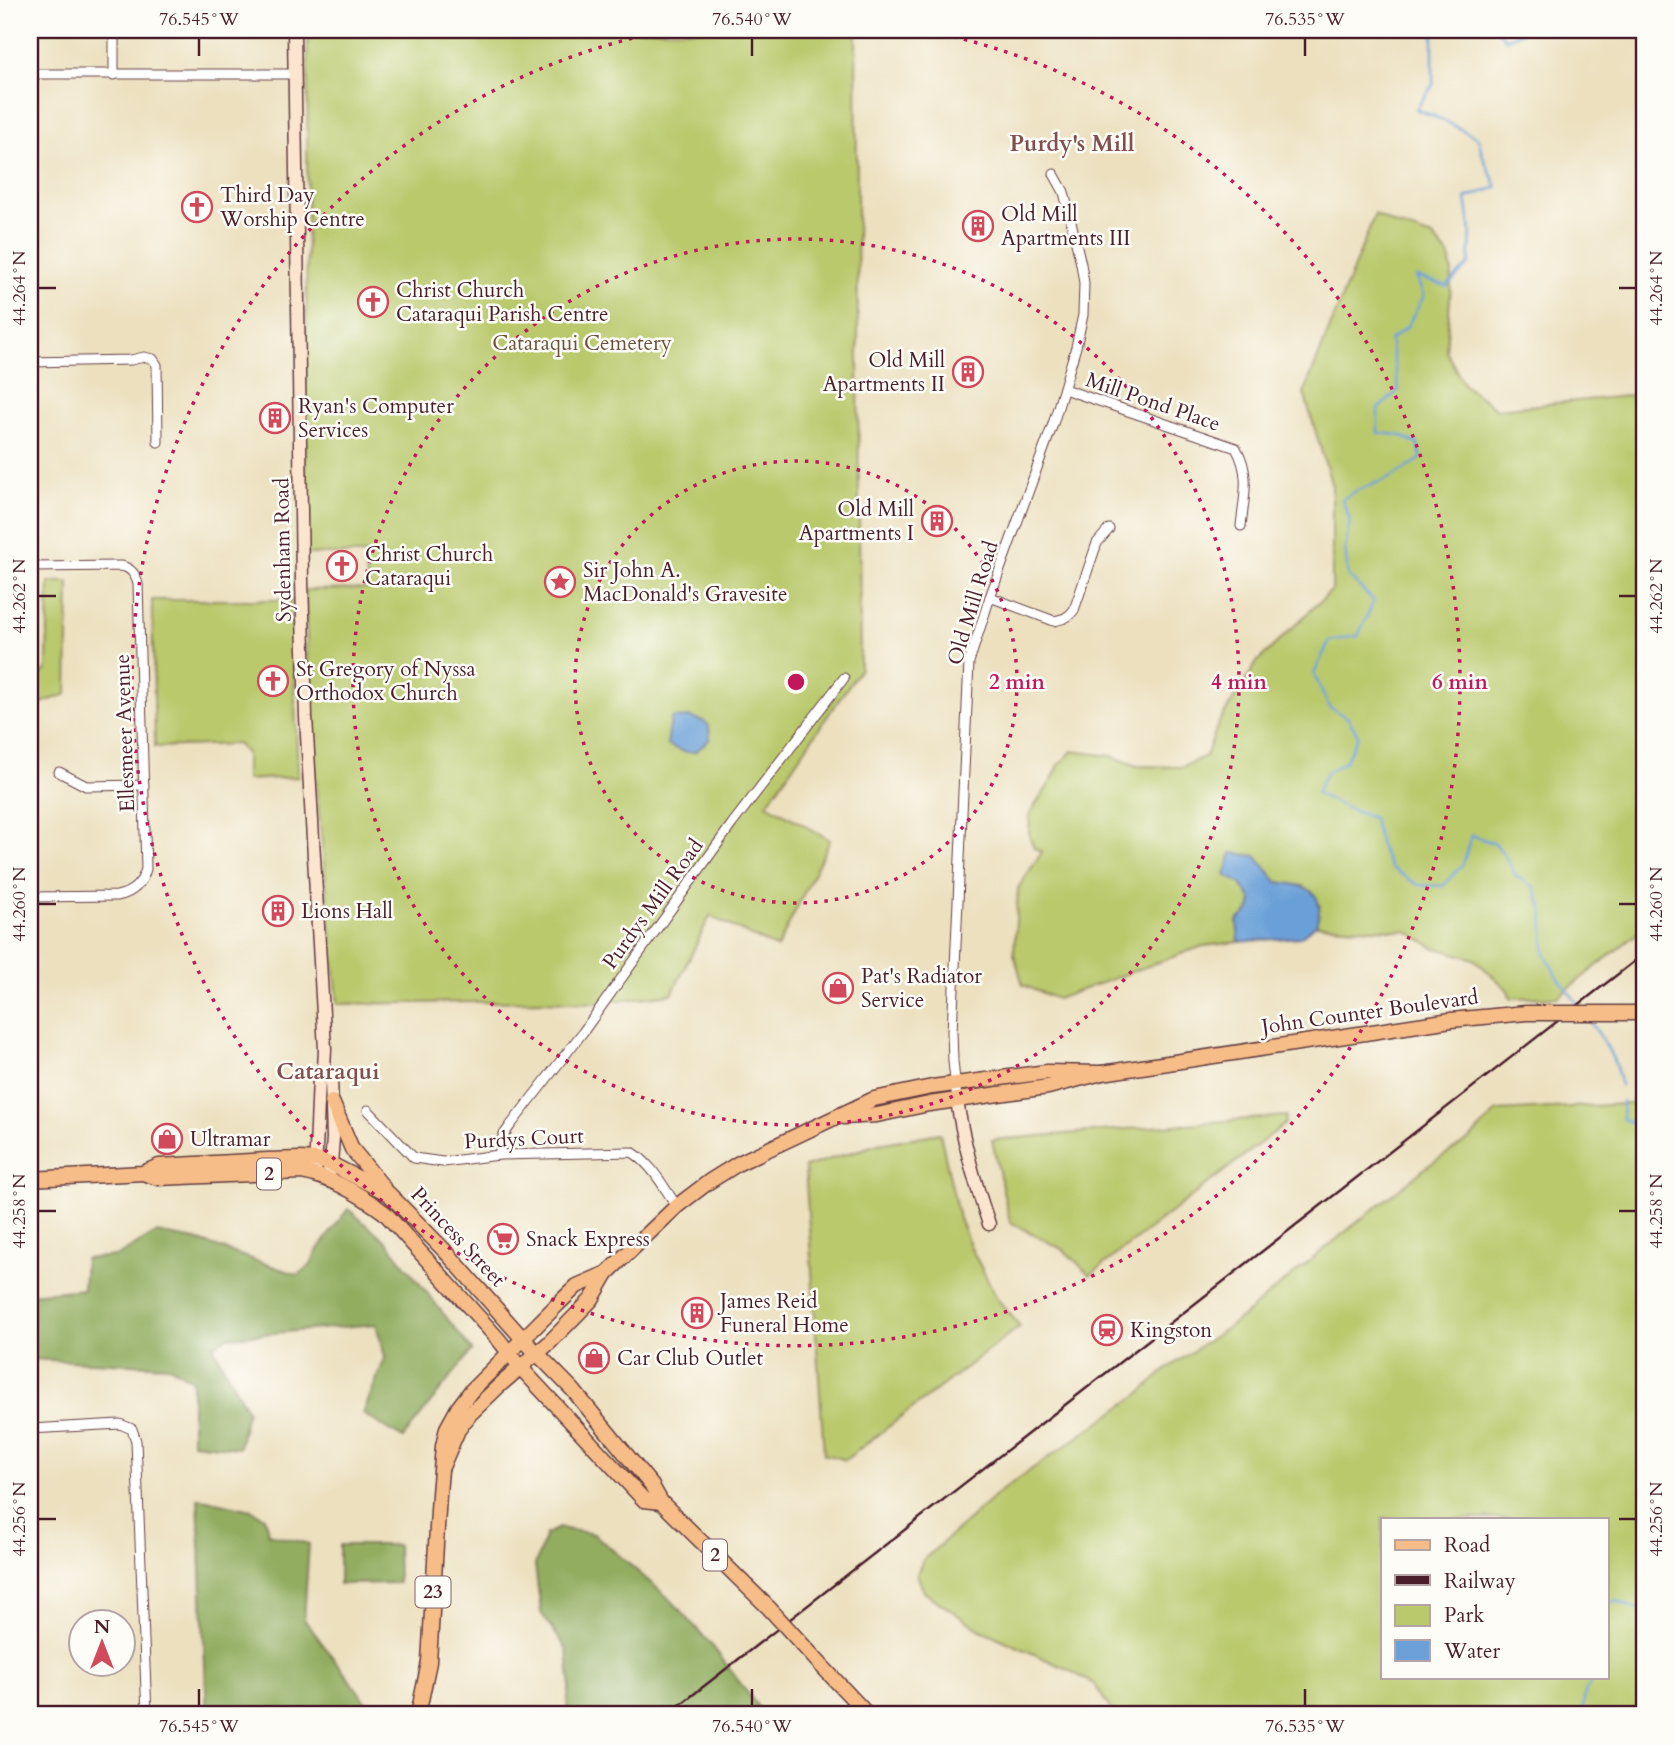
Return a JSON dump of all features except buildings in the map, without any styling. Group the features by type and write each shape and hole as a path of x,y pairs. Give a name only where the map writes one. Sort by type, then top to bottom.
{"main road":[{"name":"Sydenham Road","path":"294,30 306,717 325,1049 324,1069 319,1078 323,1170"},
{"name":"John Counter Boulevard","path":"838,1117 877,1115 917,1106 1048,1087 1102,1073 1451,1020 1526,1013 1645,1013"},
{"name":"Sydenham Road","path":"323,1170 332,1102 331,1078 324,1069"},
{"name":"John Counter Boulevard","path":"521,1368 592,1299 607,1273 677,1206 739,1163 874,1099 918,1089 1047,1072 1102,1073"},
{"path":"957,1100 973,1177 989,1224"},
{"path":"332,1102 352,1149 389,1194"},
{"name":"Princess Street","path":"323,1170 385,1213 521,1368 644,1500 661,1502"},
{"name":"Princess Street","path":"30,1179 143,1173 158,1178 323,1170 389,1194 447,1253 572,1390 635,1464 661,1502 768,1608 868,1715"},
{"name":"John Counter Boulevard","path":"523,1339 577,1286 607,1273"},
{"name":"23","path":"418,1715 429,1662 444,1436 453,1416 471,1391 523,1339"},
{"name":"23","path":"442,1467 458,1430 470,1414 521,1368"}],"street":[{"path":"114,30 114,75"},
{"path":"30,75 295,74"},
{"name":"Old Mill Road","path":"957,1100 952,1032 968,672 990,597 1053,424 1083,315 1084,283 1072,220 1064,192 1055,174"},
{"path":"30,443 30,365 145,357 153,359 157,365 158,442"},
{"name":"Mill Pond Place","path":"1064,389 1236,449 1246,472 1241,526"},
{"path":"990,597 1054,621 1070,616 1097,543 1109,529"},
{"name":"Ellesmeer Avenue","path":"30,566 122,566 128,567 136,577 146,869 135,888 124,895 30,897"},
{"name":"Purdys Mill Road","path":"499,1155 503,1136 509,1126 583,1032 732,824 844,678"},
{"path":"59,772 86,786 144,785"},
{"name":"Purdys Court","path":"368,1110 414,1158 443,1163 499,1155 632,1152 652,1169 677,1206"},
{"path":"30,1429 120,1423 132,1429 136,1441 147,1715"},
{"path":"30,1700 30,1715"}],"green space":[{"name":"Cataraqui Cemetery","path":"308,30 856,30 860,669 767,804 830,840 777,948 710,916 672,994 596,1003 540,1001 338,1004 310,723 305,590 368,589 365,554 305,554"},
{"path":"1375,214 1394,224 1433,237 1449,256 1452,272 1446,351 1464,385 1497,409 1645,394 1645,927 1558,997 1511,998 1507,989 1474,959 1433,947 1407,931 1316,925 1320,905 1303,886 1277,882 1256,856 1241,884 1252,900 1250,910 1237,921 1239,942 1203,946 1057,999 1023,985 1014,954 1018,888 1042,852 1034,848 1029,835 1030,813 1059,765 1072,751 1111,756 1137,766 1181,767 1206,756 1218,724 1258,661 1332,590 1332,486 1304,393"},
{"path":"49,582 69,582 67,694 30,707 30,687 47,668"},
{"path":"152,600 291,600 298,777 246,780 246,753 237,744 155,747"},
{"path":"1645,1103 1645,1715 1114,1715 1095,1685 1067,1669 979,1629 924,1592 917,1574 923,1560 1002,1490 1138,1395 1167,1369 1238,1320 1429,1165 1470,1139 1497,1111"},
{"path":"1286,1116 1285,1124 1090,1275 1064,1250 1010,1222 992,1140"},
{"path":"940,1133 959,1219 998,1300 1020,1326 845,1460 824,1454 805,1167 878,1144"},
{"path":"348,1209 386,1241 472,1350 403,1438 363,1414 385,1358 376,1324 228,1337 213,1346 247,1411 239,1448 192,1443 192,1380 169,1366 30,1359 30,1349 34,1346 31,1294 83,1289 85,1259 117,1256 156,1233 196,1240 298,1275 311,1265 316,1252"},
{"path":"198,1498 252,1510 264,1517 269,1534 309,1544 304,1619 376,1715 207,1715"},
{"path":"559,1528 594,1534 673,1602 713,1647 764,1715 566,1715 570,1681 567,1650 541,1613 535,1565 546,1534"},
{"path":"339,1545 397,1545 398,1583 339,1584"}],"water":[{"path":"689,717 709,726 710,739 695,752 685,752 667,745 671,718"},
{"path":"1232,853 1256,856 1277,882 1304,887 1314,894 1319,907 1316,925 1300,937 1239,942 1237,921 1250,910 1252,900 1241,884 1225,875"}],"waterway":[{"path":"1437,30 1433,36 1433,85 1416,109 1478,138 1483,157 1497,187 1466,198 1471,232 1469,264 1447,286 1416,277 1424,296 1407,327 1390,340 1399,390 1378,409 1378,433 1399,435 1418,444 1421,459 1390,478 1342,499 1350,520 1345,548 1348,576 1374,601 1358,636 1329,641 1314,674 1329,707 1348,718 1358,735 1345,762 1326,773 1316,793 1373,818 1380,845 1390,867 1418,885 1443,886 1463,864 1471,835 1496,844 1516,876 1534,887 1543,909 1545,953 1555,973 1577,1003"},
{"path":"1497,30 1506,39 1526,30"},
{"path":"1588,1019 1613,1059 1620,1086"},
{"path":"1622,1102 1623,1119 1645,1128"},
{"path":"1608,1604 1616,1600 1645,1613"},
{"path":"1582,1715 1585,1692 1594,1678"}],"railway":[{"path":"667,1715 1645,953"}],"place":[{"name":"Third Day Worship Centre","path":"197,207"},
{"name":"Old Mill Apartments III","path":"978,226"},
{"name":"Christ Church Cataraqui Parish Centre","path":"373,302"},
{"name":"Old Mill Apartments II","path":"968,372"},
{"name":"Ryan's Computer Services","path":"275,418"},
{"name":"Old Mill Apartments I","path":"937,521"},
{"name":"Christ Church Cataraqui","path":"342,566"},
{"name":"Sir John A. MacDonald's Gravesite","path":"560,582"},
{"name":"St Gregory of Nyssa Orthodox Church","path":"273,681"},
{"name":"Lions Hall","path":"278,911"},
{"name":"Pat's Radiator Service","path":"838,988"},
{"name":"Ultramar","path":"167,1139"},
{"name":"Snack Express","path":"503,1239"},
{"name":"James Reid Funeral Home","path":"697,1313"},
{"name":"Kingston","path":"1107,1330"},
{"name":"Car Club Outlet","path":"594,1358"}],"district":[{"name":"Purdy's Mill","path":"1072,143"},
{"name":"Cataraqui","path":"328,1071"}]}
